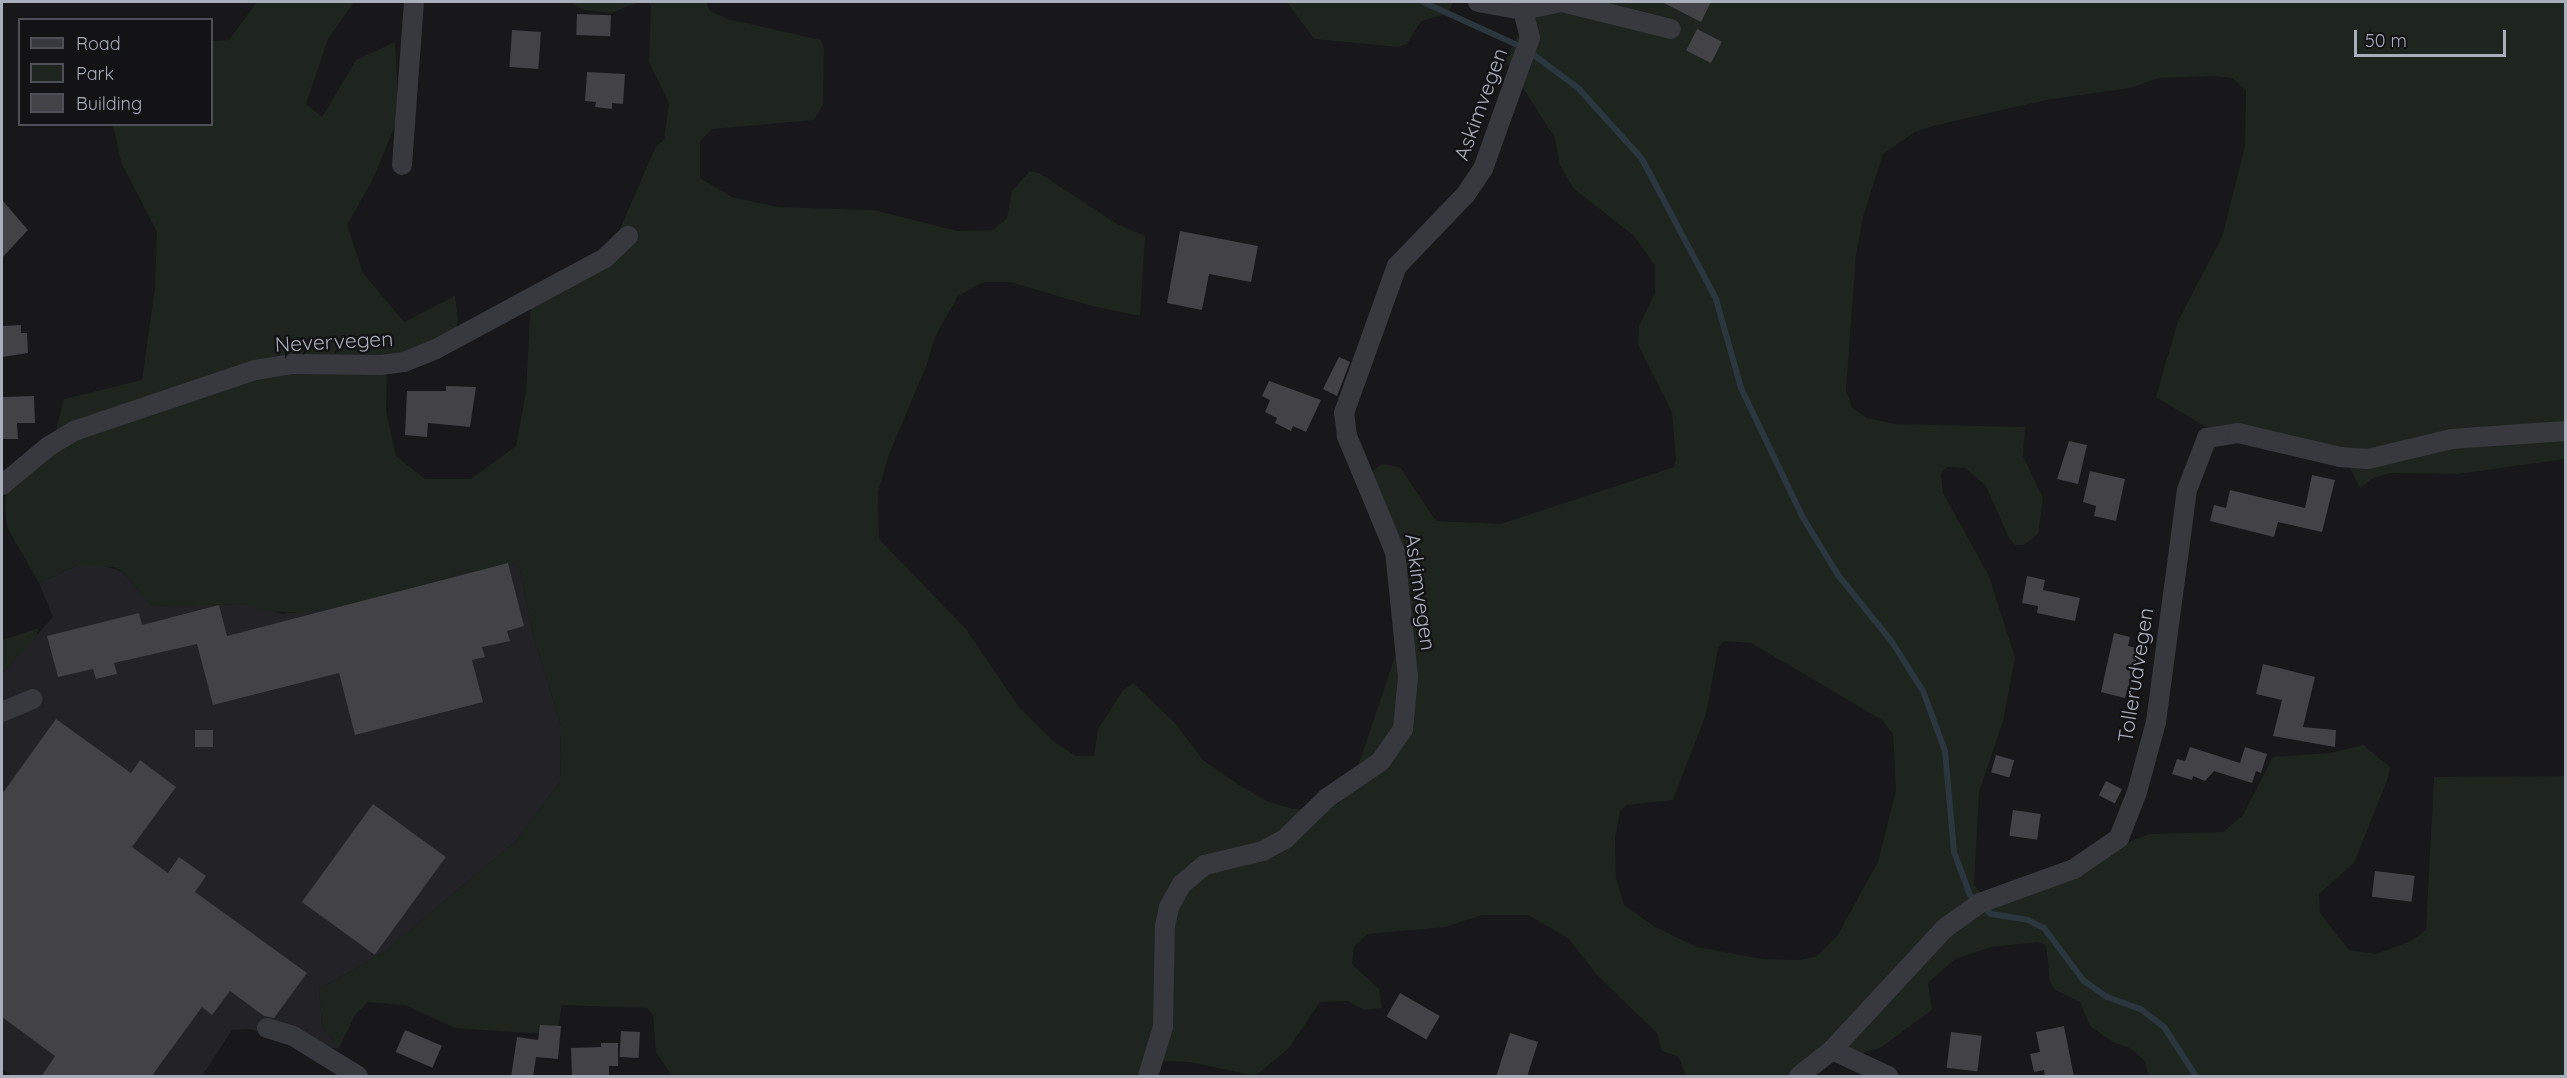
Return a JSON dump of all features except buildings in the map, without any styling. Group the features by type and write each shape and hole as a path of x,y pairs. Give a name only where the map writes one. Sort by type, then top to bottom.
{"street":[{"path":"402,165 414,2"},
{"path":"1478,2 1523,10 1562,2 1671,29"},
{"name":"Askimvegen","path":"1148,1077 1159,1042 1165,927 1169,907 1182,884 1205,865 1263,851 1285,839 1327,798 1380,762 1403,729 1408,678 1395,552 1347,436 1344,413 1369,351 1397,266 1466,194 1483,169 1530,38 1523,10"},
{"name":"Nevervegen","path":"2,485 50,446 74,431 255,370 292,364 380,365 404,362 436,349 595,264 628,236"},
{"name":"Tollerudvegen","path":"1799,1077 1832,1050 1945,928 1980,903 2074,869 2119,838 2138,792 2156,722 2187,490 2207,438 2238,433 2340,457 2368,459 2451,439 2565,430"},
{"path":"2,712 32,699"},
{"path":"267,1028 293,1036 358,1077"},
{"path":"1832,1050 1888,1077"}],"shaded area":[{"path":"96,564 122,571 152,606 245,604 282,614 357,605 460,574 515,564 520,570 533,634 561,726 560,782 516,841 383,953 319,989 322,1026 339,1048 311,1049 250,1029 232,1030 202,1076 12,1076 2,1069 2,674 53,617 39,583 77,565"}],"green space":[{"path":"257,2 354,2 328,39 306,104 322,117 356,60 395,42 399,116 372,181 347,225 363,273 404,322 455,296 458,320 453,338 387,373 386,411 396,456 425,479 471,479 516,446 526,392 531,294 603,251 620,229 656,146 664,140 669,103 649,62 651,6 648,2 706,2 710,11 727,19 821,40 824,48 823,104 814,120 712,129 700,141 700,178 732,197 778,207 874,210 957,231 993,230 1007,218 1012,191 1030,171 1039,173 1117,224 1145,236 1140,316 1092,306 1010,282 983,282 958,296 935,337 927,364 888,457 878,492 879,539 965,628 1019,707 1053,741 1076,756 1094,756 1098,729 1123,690 1133,683 1175,723 1203,760 1242,787 1267,801 1293,809 1321,810 1338,804 1350,790 1395,657 1398,592 1370,477 1375,469 1382,464 1400,467 1436,521 1501,524 1674,467 1676,459 1672,412 1638,345 1639,326 1655,293 1655,265 1633,235 1574,189 1560,165 1555,138 1505,60 1537,2 2565,2 2565,459 2458,474 2391,473 2373,478 2360,488 2347,462 2204,426 2156,397 2178,321 2222,237 2245,146 2246,90 2232,78 2214,76 2159,78 2130,88 2046,100 1933,126 1915,132 1883,154 1863,217 1856,254 1846,390 1852,408 1867,418 1895,424 2025,427 2023,456 2043,498 2038,534 2024,545 2015,545 2009,538 1986,486 1965,468 1947,467 1941,474 1943,493 1989,576 2015,658 2003,721 1979,792 1974,885 1980,892 1999,893 2149,834 2223,832 2243,815 2273,757 2330,753 2363,745 2390,767 2388,778 2354,863 2319,894 2320,913 2349,950 2376,954 2411,941 2426,930 2434,777 2565,776 2565,1076 2149,1076 2144,1060 2130,1048 2113,1042 2090,1026 2080,1002 2055,990 2050,982 2046,945 2038,942 1991,947 1955,959 1928,983 1932,1010 1880,1048 1784,1076 1686,1076 1679,1057 1662,1051 1657,1033 1597,975 1568,938 1528,915 1482,915 1445,927 1368,934 1354,946 1352,964 1379,989 1382,1008 1364,1010 1348,1001 1320,1002 1289,1048 1255,1076 1190,1062 1163,1061 1156,1076 672,1076 656,1052 653,1015 647,1008 562,1005 557,1032 529,1033 455,1028 405,1005 368,1002 355,1015 339,1048 322,1026 319,989 383,953 516,841 560,782 561,726 533,634 520,570 514,564 460,574 357,605 301,613 263,611 245,604 152,606 122,571 114,567 77,565 39,583 7,527 6,490 52,446 64,399 142,380 155,287 157,232 121,162 113,126 213,126 213,41 229,40","holes":["1723,641 1751,643 1882,720 1893,734 1896,790 1878,862 1837,936 1817,956 1800,960 1762,959 1697,947 1655,927 1624,905 1616,878 1615,838 1620,811 1627,805 1673,800 1706,714 1718,649"]},
{"path":"569,2 638,2 612,13 585,10"},
{"path":"1287,2 1454,2 1447,14 1421,21 1407,44 1398,47 1314,39"},
{"path":"39,628 36,637 2,674 2,640"}],"waterway":[{"path":"1423,2 1526,49 1579,89 1642,159 1716,299 1741,388 1802,516 1838,575 1892,642 1923,691 1945,751 1954,852 1970,895 1991,914 2028,920 2044,928 2084,981 2107,997 2142,1010 2164,1027 2196,1076"}]}
